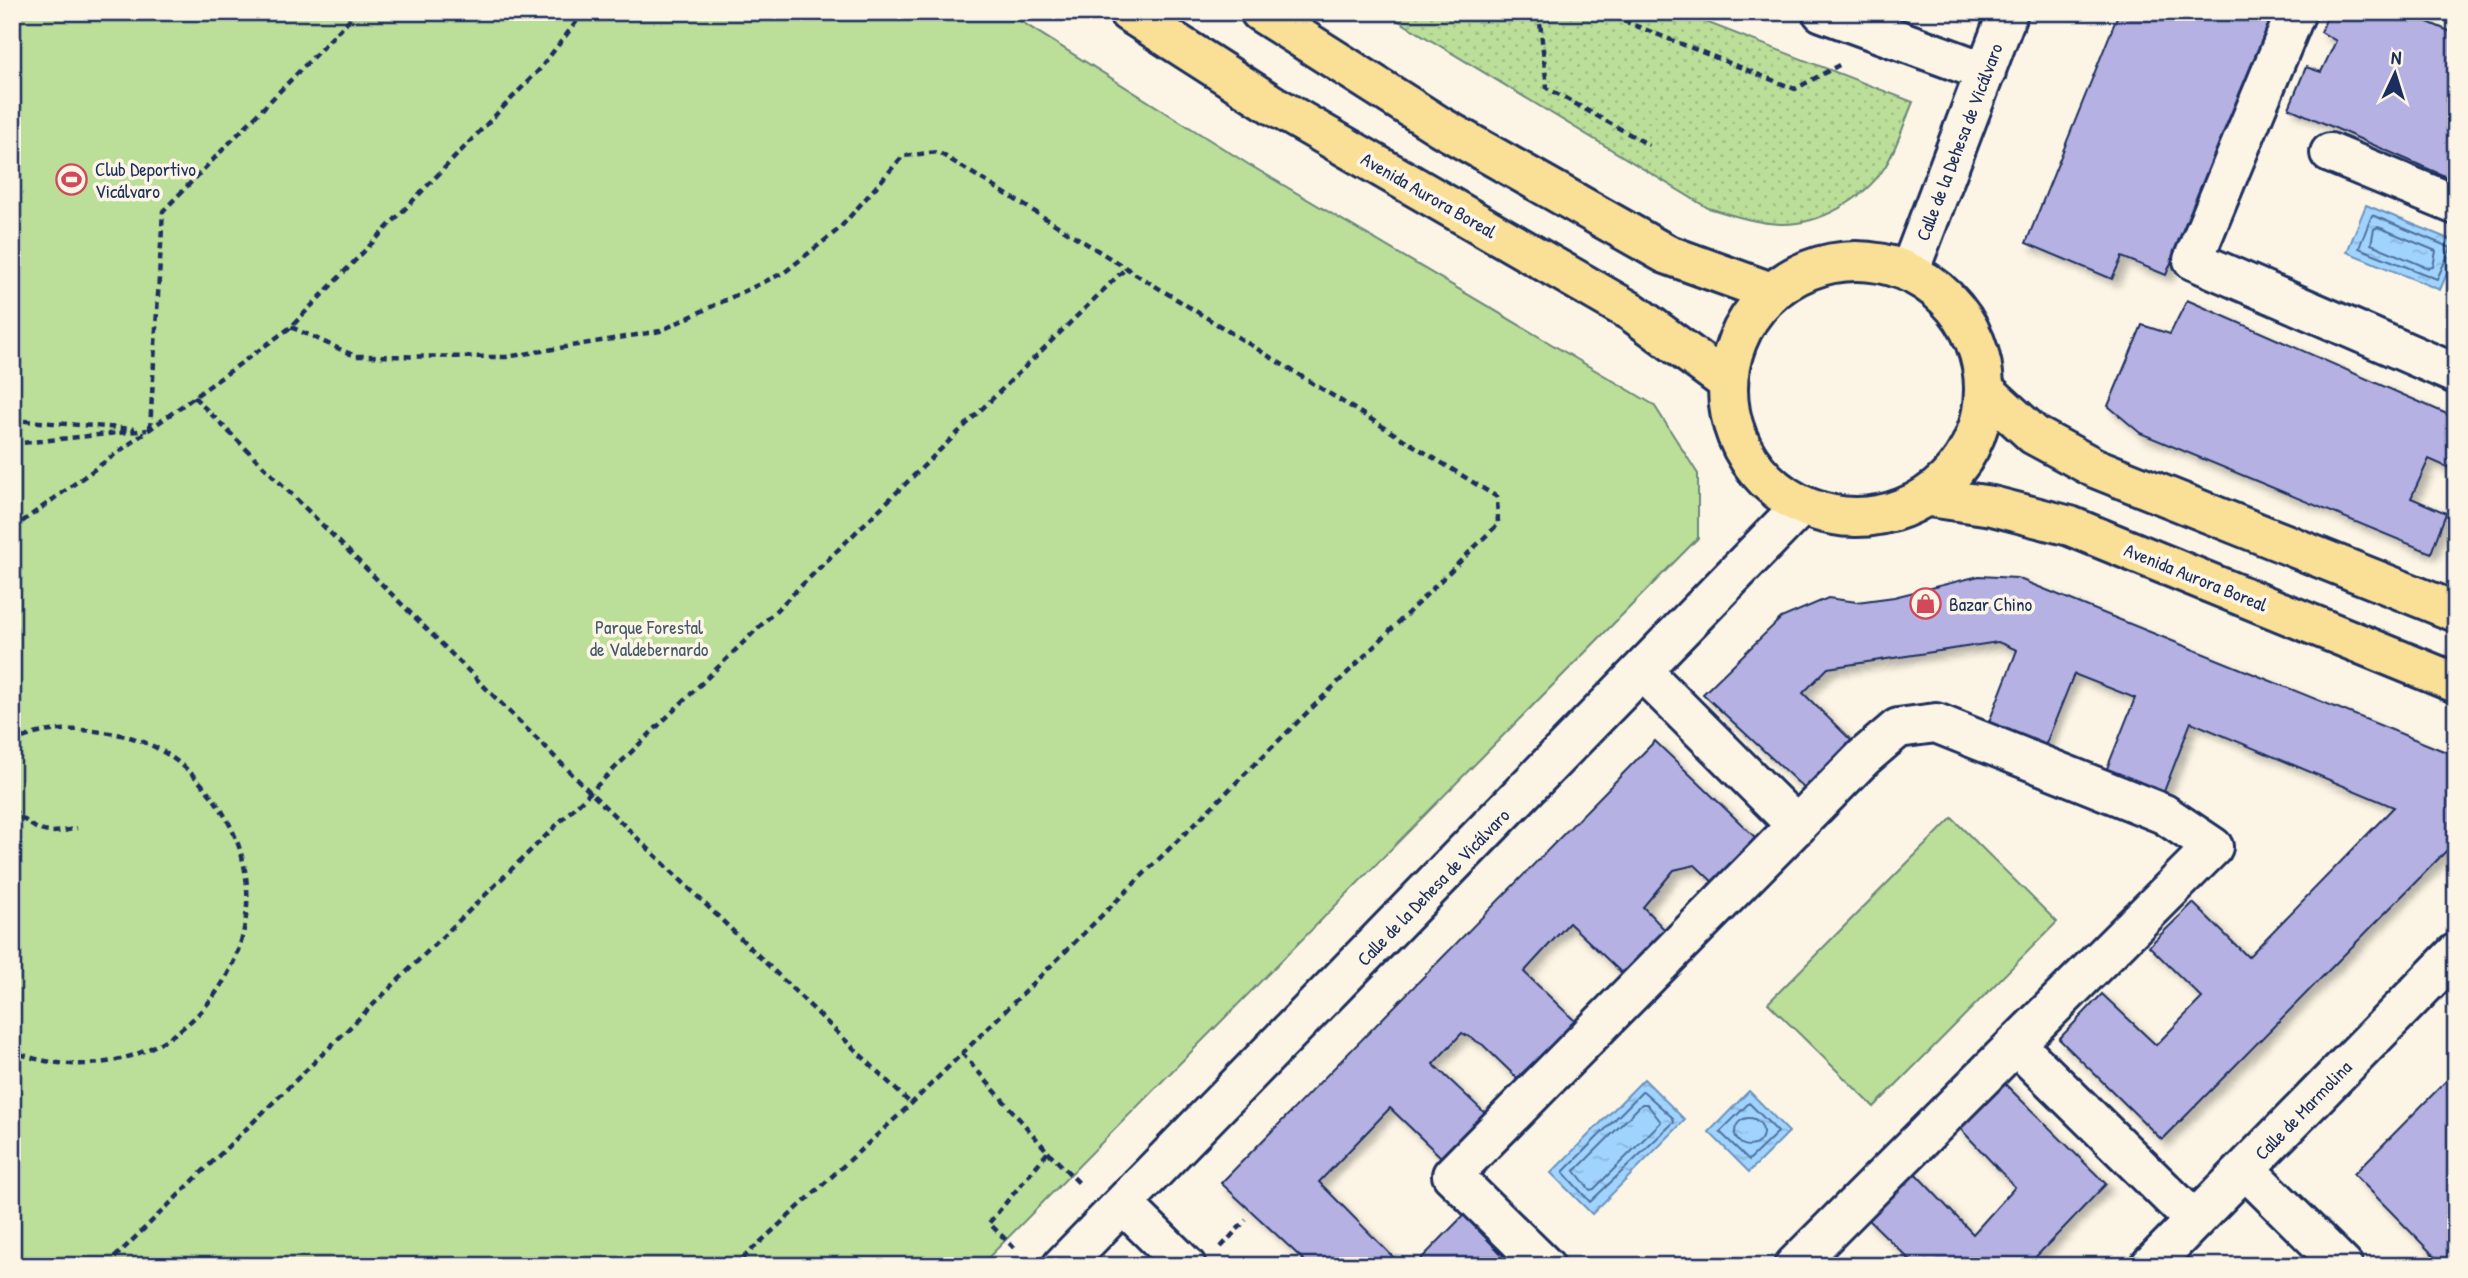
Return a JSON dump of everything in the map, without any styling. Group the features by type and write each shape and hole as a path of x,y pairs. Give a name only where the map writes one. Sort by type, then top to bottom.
{"main road":[{"name":"Avenida Aurora Boreal","path":"1128,12 1273,105 1632,312 1727,382"},
{"path":"1259,12 1441,127 1666,254 1771,292"},
{"path":"1852,261 1881,263 1909,272 1935,287 1956,307 1972,332 1982,360 1985,390 1982,421 1970,450 1952,476 1928,497 1898,511 1866,518 1833,516 1801,506 1776,490 1754,468 1738,442 1729,413 1727,382 1733,349 1748,317 1771,292 1796,276 1823,265 1852,261"},
{"path":"1985,390 2034,435 2095,468 2456,611"},
{"name":"Avenida Aurora Boreal","path":"1928,497 1992,506 2070,526 2456,683"}],"street":[{"path":"1822,12 1986,72"},
{"name":"Calle de la Dehesa de Vicálvaro","path":"1909,272 2008,12"},
{"path":"2296,12 2193,260 2456,374"},
{"path":"2330,153 2456,205"},
{"name":"Calle de la Dehesa de Vicálvaro","path":"1062,1266 1643,672 1801,506"},
{"path":"1643,672 1797,826"},
{"path":"1545,1266 1452,1175 1864,757 1898,728 1936,723 2165,814 2213,847 1794,1266"},
{"name":"Calle de Marmolina","path":"2150,1266 2456,953"},
{"path":"2015,1045 2194,1220"},
{"path":"2245,1169 2343,1266"},
{"path":"1124,1205 1201,1259"}],"path":[{"path":"150,430 163,211 356,12"},
{"path":"12,529 291,327 539,70 584,12"},
{"path":"1539,12 1547,88 1649,145"},
{"path":"1601,12 1795,89 1842,63"},
{"path":"291,327 355,356 506,357 660,331 785,272 839,229 903,156 938,152 1497,497 1499,524 911,1104 734,1266"},
{"path":"106,1266 1126,268"},
{"path":"194,397 590,792 911,1104"},
{"path":"12,421 150,430"},
{"path":"12,444 150,430"},
{"path":"12,743 23,737 79,728 135,737 186,765 223,809 245,862 247,919 230,974 196,1019 148,1052 96,1066 41,1063 12,1051"},
{"path":"12,809 37,831 62,832 77,828"},
{"path":"962,1053 1048,1152 1083,1186"},
{"path":"1017,1251 989,1223 1048,1152"},
{"path":"1201,1259 1247,1220"}],"green space":[{"name":"Parque Forestal de Valdebernardo","path":"12,12 1006,12 1248,164 1654,405 1698,474 1698,538 980,1266 12,1266"},
{"path":"1384,12 1680,12 1913,102 1885,167 1865,190 1840,208 1811,220 1781,224 1762,222 1708,208"},
{"path":"1952,818 2057,922 1874,1107 1768,1003"}],"water":[{"path":"2366,205 2456,242 2456,252 2440,290 2347,252"},
{"path":"1644,1079 1685,1120 1592,1214 1551,1173"},
{"path":"1749,1091 1789,1132 1749,1172 1709,1132"}],"building":[{"path":"2119,12 2275,12 2166,275 2122,257 2112,279 2026,243"},
{"path":"2329,12 2404,12 2456,34 2456,181 2289,108 2306,67 2321,72 2336,41 2321,32"},
{"path":"2187,300 2456,418 2456,471 2429,459 2411,498 2446,513 2431,553 2140,433 2108,406 2142,325 2170,334"},
{"path":"1979,576 2017,578 2456,756 2456,841 2162,1140 2059,1039 2102,994 2156,1045 2202,998 2149,946 2193,903 2248,957 2394,807 2191,722 2163,794 2106,771 2135,698 2074,674 2045,746 1989,722 2017,650 1998,642 1828,668 1803,693 1858,747 1808,792 1703,694 1781,618 1828,598 1857,602 1894,597"},
{"path":"1655,741 1761,843 1718,887 1695,865 1674,870 1643,907 1667,932 1625,976 1569,923 1524,972 1576,1022 1517,1078 1483,1045 1462,1033 1433,1064 1485,1113 1443,1159 1390,1108 1319,1182 1402,1266 1310,1266 1221,1183"},
{"path":"2456,1071 2456,1142 2453,1145 2456,1148 2456,1266 2444,1266 2354,1174"},
{"path":"2001,1080 2106,1184 2027,1266 1916,1266 1866,1217 1912,1170 1973,1234 2015,1187 1956,1124"},
{"path":"1464,1215 1510,1263 1506,1266 1414,1266"}],"place":[{"name":"Club Deportivo Vicálvaro","path":"72,180"},
{"name":"Bazar Chino","path":"1926,604"}]}
